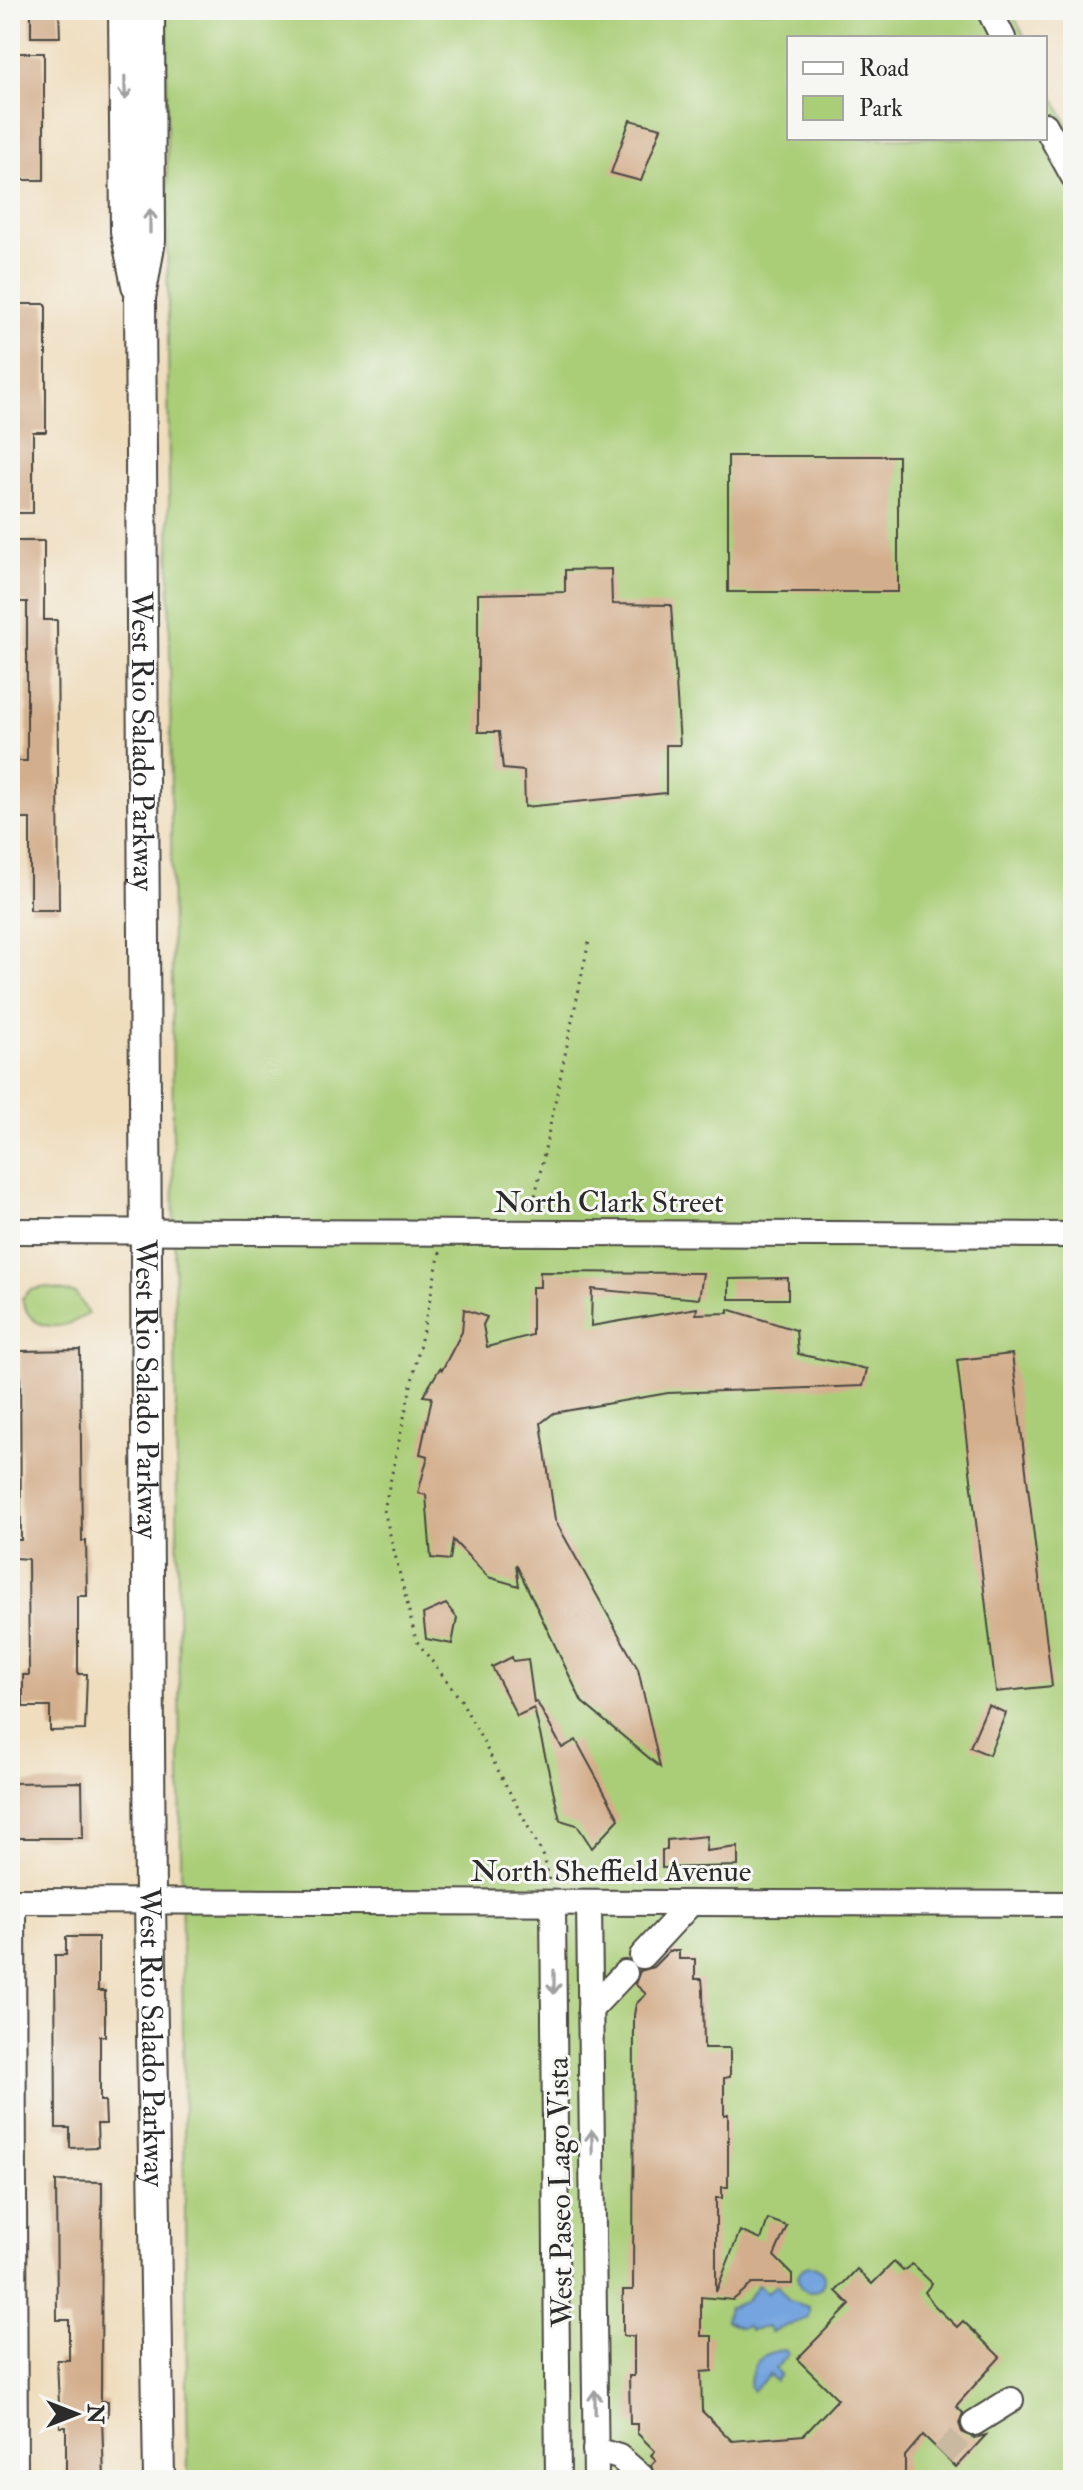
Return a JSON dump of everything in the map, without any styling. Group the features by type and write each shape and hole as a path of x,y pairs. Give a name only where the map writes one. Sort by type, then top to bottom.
{"main road":[{"path":"124,10 126,231 140,298"},
{"path":"140,298 150,240 149,10"},
{"name":"West Rio Salado Parkway","path":"140,298 150,1901 159,2480"}],"street":[{"path":"989,10 1002,36"},
{"path":"1047,129 1073,176"},
{"name":"North Clark Street","path":"10,1231 1072,1233"},
{"path":"12,1901 15,2480"},
{"name":"North Sheffield Avenue","path":"12,1901 1073,1904"},
{"name":"West Paseo Lago Vista","path":"553,1904 558,2480"},
{"name":"West Paseo Lago Vista","path":"589,1904 596,2480"},
{"path":"590,2010 690,1904"},
{"path":"556,2229 593,2228"},
{"path":"974,2423 1011,2400"},
{"path":"595,2450 619,2457 641,2476"}],"path":[{"path":"532,1234 535,1189 589,941"},
{"path":"444,1233 384,1510 416,1640 461,1700 544,1857 553,1904"}],"green space":[{"path":"166,10 1011,10 1024,36 787,36 787,140 1047,140 1047,83 1073,136 1073,2480 188,2480 173,1150"},
{"path":"47,1287 76,1294 88,1313 68,1324 48,1326 39,1323 32,1318 22,1298 30,1290"}],"water":[{"path":"811,2266 820,2270 824,2279 820,2288 811,2292 802,2288 798,2279 802,2270"},
{"path":"758,2285 767,2292 777,2285 789,2301 809,2307 808,2318 771,2332 768,2327 750,2330 746,2325 741,2328 725,2320 728,2308 744,2302"},
{"path":"785,2350 789,2354 775,2369 780,2375 775,2381 769,2375 753,2391 750,2387 755,2365 770,2353"}],"building":[{"path":"31,10 59,10 60,37 31,37"},
{"path":"10,53 44,53 44,180 10,180"},
{"path":"630,120 661,128 641,181 611,173"},
{"path":"10,304 46,304 46,432 33,432 33,513 10,513"},
{"path":"728,456 898,456 898,592 728,592"},
{"path":"10,541 44,541 44,620 57,620 59,910 30,910 30,819 10,819 10,761 27,761 27,602 10,602"},
{"path":"611,569 612,604 671,605 680,745 666,745 666,793 525,807 524,771 503,769 499,732 478,732 478,594 565,592 565,570"},
{"path":"540,1272 703,1273 699,1299 592,1289 591,1326 697,1308 696,1314 728,1313 728,1309 796,1330 798,1354 867,1369 863,1386 668,1393 554,1413 541,1423 555,1520 638,1669 660,1767 582,1702 516,1564 519,1586 488,1577 453,1540 450,1560 431,1558 426,1495 418,1493 428,1456 420,1454 432,1397 423,1396 440,1368 442,1370 462,1332 464,1309 487,1317 483,1325 487,1347 532,1335 532,1287 540,1287"},
{"path":"788,1278 788,1299 729,1299 729,1279"},
{"path":"80,1350 82,1541 86,1541 87,1596 78,1596 78,1674 87,1674 85,1730 50,1731 50,1707 23,1707 23,1675 29,1675 28,1559 15,1558 15,1540 21,1540 20,1351"},
{"path":"1012,1354 1052,1686 996,1692 957,1360"},
{"path":"446,1604 457,1618 452,1644 426,1639 423,1614"},
{"path":"512,1657 513,1661 528,1659 534,1703 537,1702 562,1748 576,1740 619,1819 592,1848 577,1825 560,1820 534,1708 517,1716 492,1667"},
{"path":"988,1705 1006,1713 989,1755 970,1747"},
{"path":"82,1782 83,1838 10,1838 10,1783"},
{"path":"707,1836 706,1851 738,1847 738,1866 662,1868 662,1850 667,1850 667,1840"},
{"path":"66,1937 98,1937 98,1991 105,1991 105,2036 100,2036 100,2101 105,2101 106,2124 97,2124 98,2147 70,2148 70,2128 56,2128 55,1955 66,1955"},
{"path":"669,1951 679,1951 679,1959 695,1959 695,1979 702,1979 704,2048 730,2048 730,2077 724,2078 724,2115 728,2114 728,2187 722,2187 722,2198 716,2198 716,2292 740,2231 761,2240 768,2219 787,2226 774,2256 792,2274 792,2284 752,2284 733,2300 701,2297 701,2336 712,2336 712,2371 701,2372 702,2411 732,2441 804,2435 838,2399 797,2359 850,2305 836,2291 857,2269 872,2284 894,2262 903,2271 912,2264 932,2283 925,2292 934,2305 957,2327 963,2321 1000,2357 956,2406 963,2413 959,2423 962,2432 974,2438 986,2435 956,2467 923,2435 905,2456 905,2480 655,2480 651,2465 656,2460 651,2455 655,2451 637,2433 637,2424 630,2424 629,2376 634,2376 634,2336 623,2336 623,2290 633,2290 634,2015 636,2004 646,1994 635,1984 640,1971 653,1967"},
{"path":"56,2181 102,2182 101,2401 108,2401 108,2416 102,2416 104,2480 66,2480 66,2427 60,2427 57,2360 69,2360 69,2320 57,2320"}],"tunnel":[{"path":"943,2455 974,2423"}]}
